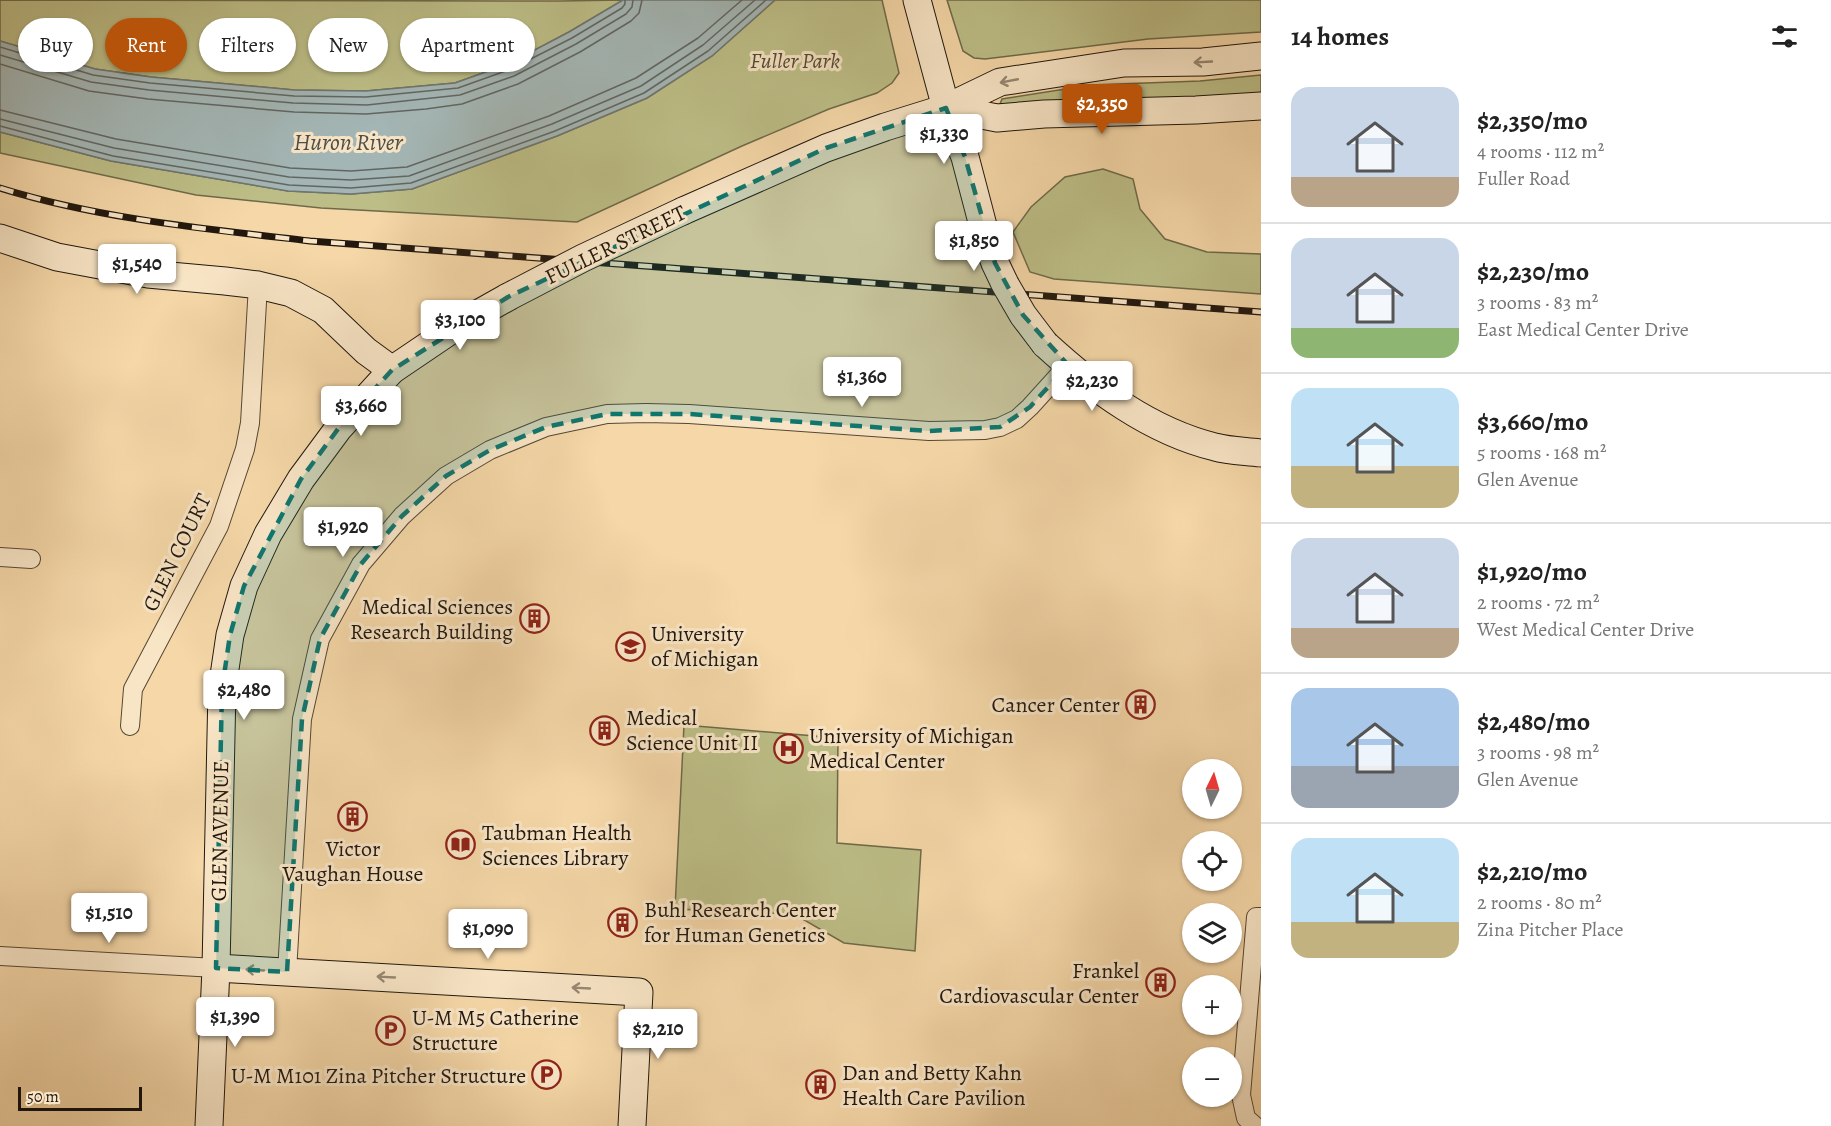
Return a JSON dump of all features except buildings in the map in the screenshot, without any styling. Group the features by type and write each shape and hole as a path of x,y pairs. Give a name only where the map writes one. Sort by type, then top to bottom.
{"main road":[{"path":"917,0 946,108 965,157 987,241 1005,284 1023,315 1045,344 1104,393 1161,428 1216,448 1261,453"},
{"name":"FULLER STREET","path":"392,370 460,324 583,258 826,148 946,108 1000,82 1124,63 1203,62 1261,56"},
{"path":"946,108 997,118 1044,114 1261,106"},
{"path":"0,238 57,257 148,274 258,285 291,293 323,310 366,351 392,370"},
{"name":"GLEN AVENUE","path":"209,1126 216,968 222,689 230,635 244,586 268,534 301,479 338,429 392,370"},
{"path":"216,968 639,992 632,1126"}],"street":[{"name":"GLEN COURT","path":"130,726 133,689 219,526 245,449 250,423 258,285"},
{"path":"287,972 302,719 321,639 361,564 402,516 446,476 490,450 546,427 607,414 689,414 929,431 985,430 1017,419 1068,365"},
{"path":"0,557 31,559"},
{"path":"1255,1126 1246,1118 1241,1095 1256,917 1261,917"},
{"path":"0,956 216,968"}],"highlighted area":[{"path":"946,108 965,157 995,263 1023,315 1068,365 1030,407 1000,427 929,431 689,414 607,414 546,427 490,450 446,476 402,516 361,564 320,639 302,719 287,972 216,968 222,689 230,635 244,586 301,479 338,429 392,370 508,297 826,148"}],"green space":[{"path":"0,0 623,0 535,50 535,18 400,18 400,72 486,72 455,83 366,91 294,90 116,72 187,72 187,18 105,18 105,70 93,68 93,18 18,18 18,46 0,41"},
{"name":"Fuller Park","path":"775,0 882,0 899,73 892,83 877,93 829,109 742,146 577,222 321,208 196,195 0,153 0,132 111,161 288,191 351,194 412,189 557,136 647,98 712,56"},
{"path":"947,0 1261,0 1261,32 1148,39 985,59 974,58 963,51"},
{"path":"1261,75 1261,98 1000,104 1002,99 1091,85 1200,81"},
{"path":"1103,169 1133,179 1140,209 1165,239 1207,252 1261,254 1261,294 1054,279 1030,272 1013,232 1031,207 1065,177"},
{"path":"684,725 838,738 837,843 921,850 915,951 844,943 794,914 675,909"}],"water":[{"name":"Huron River","path":"623,0 775,0 712,56 647,98 557,136 412,189 351,194 288,191 111,161 0,132 0,41 18,46 18,72 93,72 93,68 151,77 294,90 366,91 455,83 486,72 535,72 535,50"}],"railway":[{"path":"0,188 76,208 154,222 310,241 1261,312"}],"place":[{"name":"Medical Sciences Research Building","path":"534,619"},
{"name":"University of Michigan","path":"630,646"},
{"name":"Cancer Center","path":"1141,704"},
{"name":"Medical Science Unit II","path":"605,730"},
{"name":"University of Michigan Medical Center","path":"788,748"},
{"name":"Victor Vaughan House","path":"353,816"},
{"name":"Taubman Health Sciences Library","path":"461,845"},
{"name":"Buhl Research Center for Human Genetics","path":"623,922"},
{"name":"Frankel Cardiovascular Center","path":"1160,983"},
{"name":"U-M M5 Catherine Structure","path":"391,1030"},
{"name":"U-M M101 Zina Pitcher Structure","path":"547,1075"},
{"name":"Dan and Betty Kahn Health Care Pavilion","path":"821,1085"}]}
